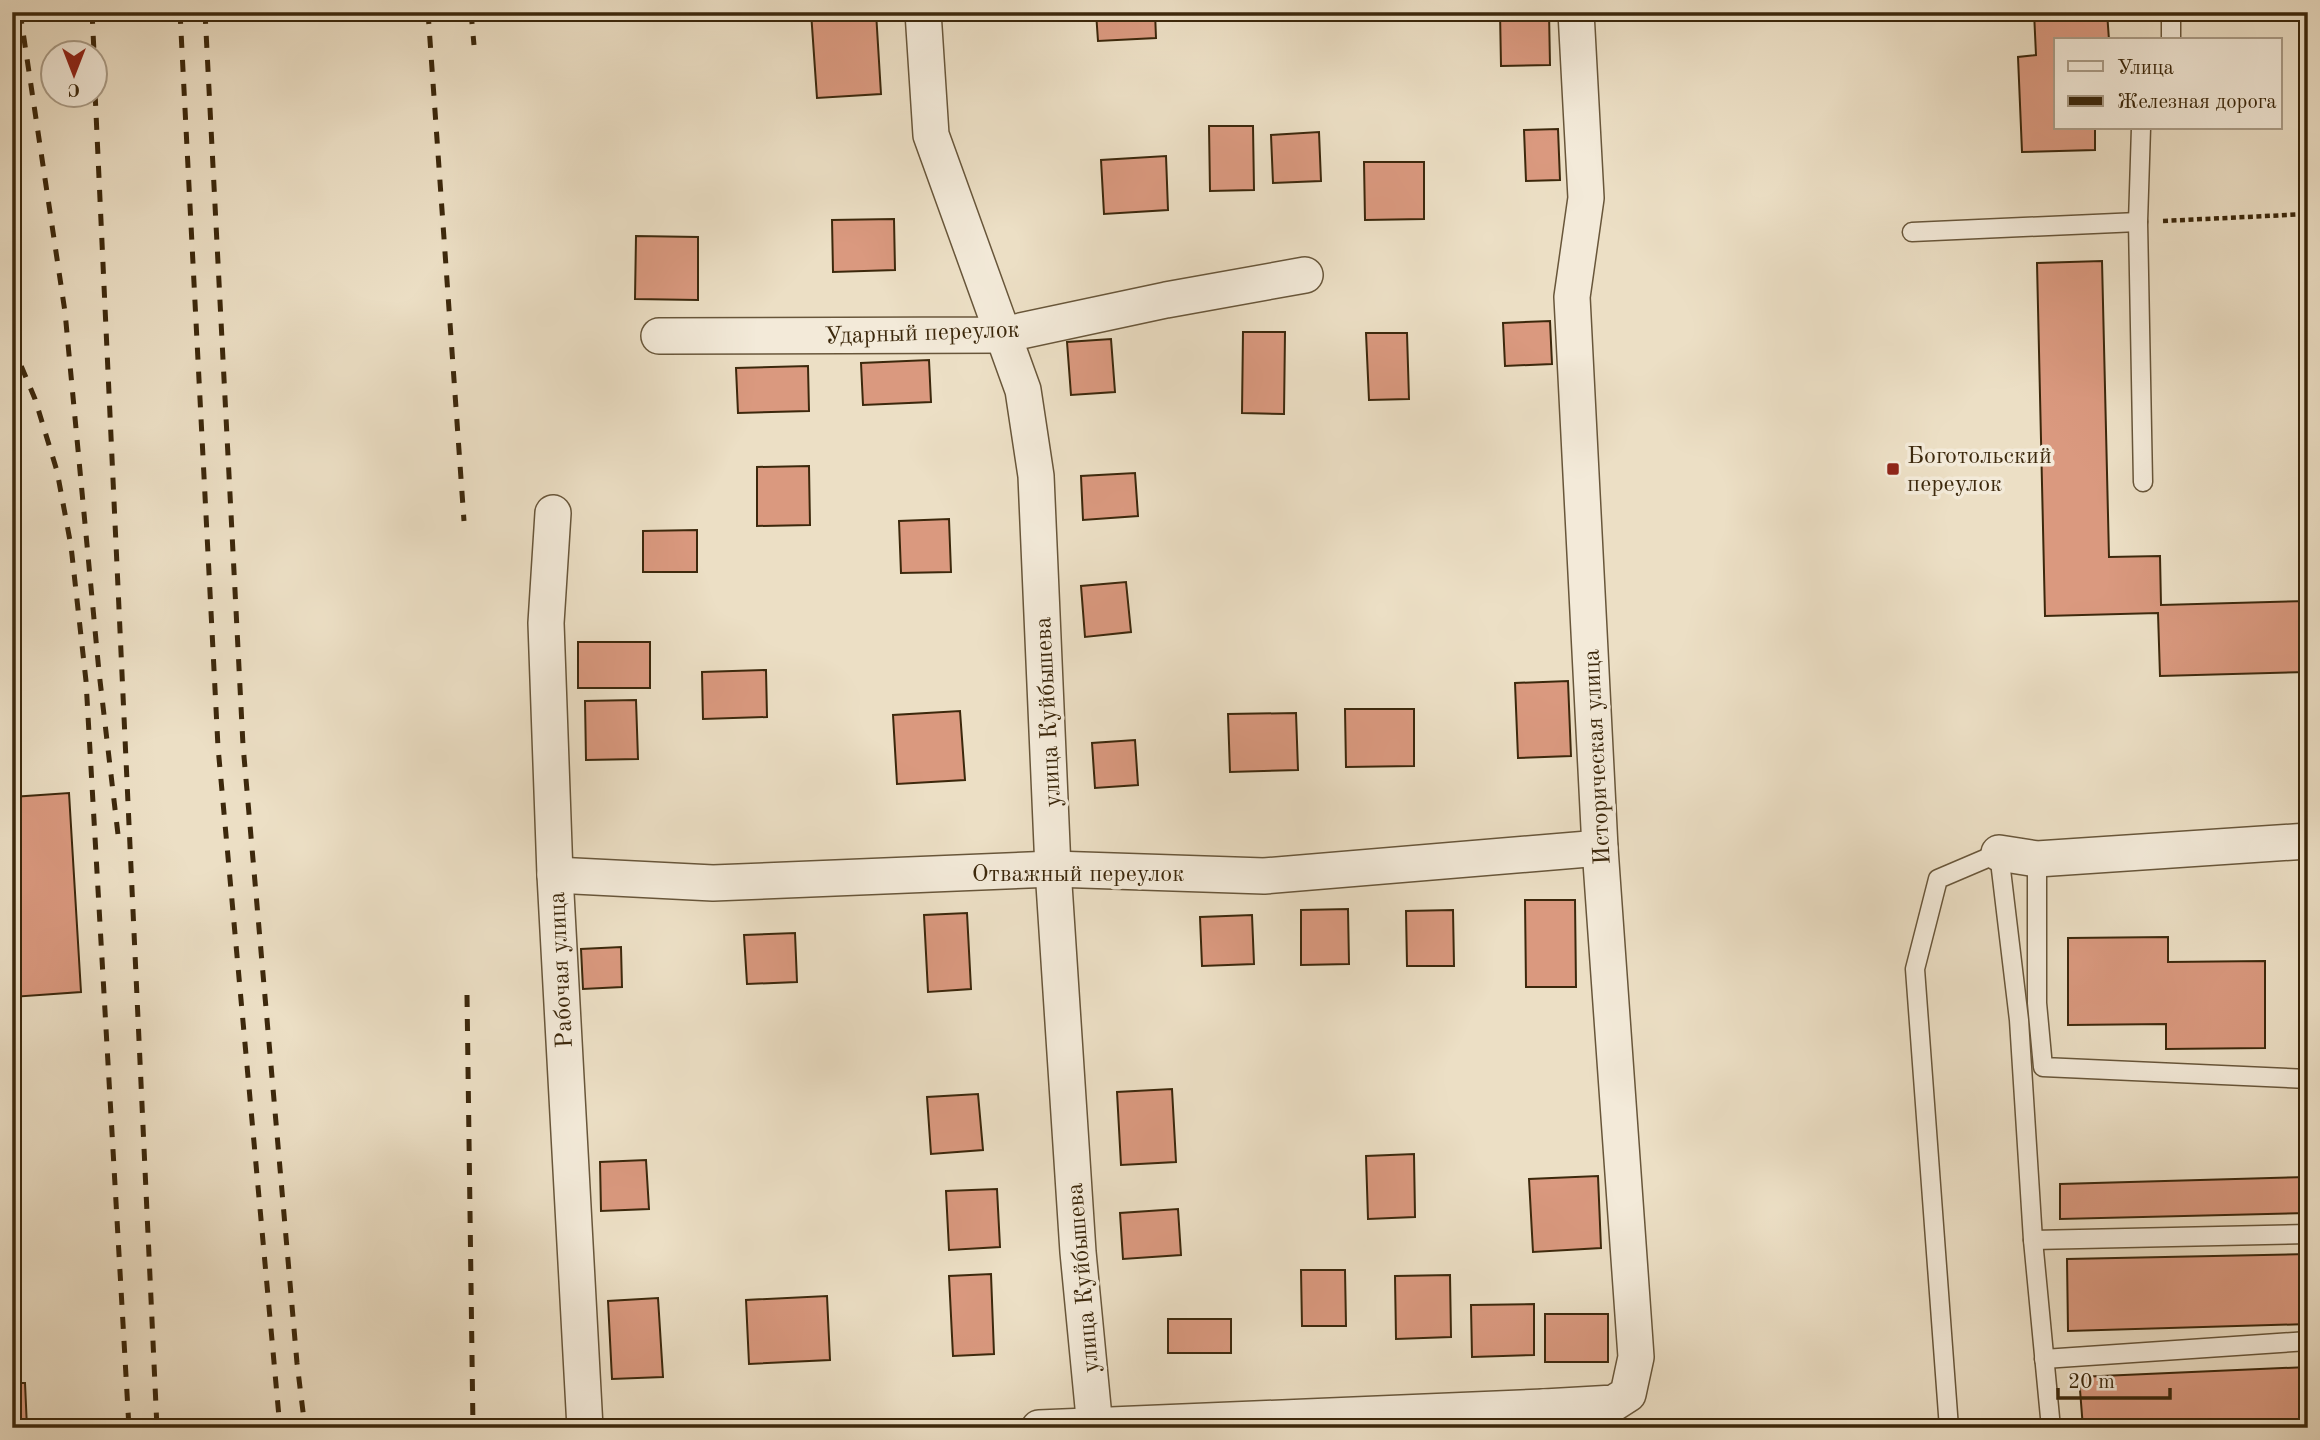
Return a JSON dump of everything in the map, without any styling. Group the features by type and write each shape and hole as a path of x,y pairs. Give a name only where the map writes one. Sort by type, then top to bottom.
{"street":[{"name":"улица Куйбышева","path":"923,12 932,135 1023,390 1036,476 1054,869 1078,1252 1094,1426"},
{"name":"Историческая улица","path":"1039,1428 1544,1417 1614,1403 1628,1394 1634,1377 1636,1357 1601,848 1572,297 1586,198 1576,12"},
{"name":"Ударный переулок","path":"659,337 1002,335 1166,300 1306,275"},
{"name":"Рабочая улица","path":"553,513 546,623 555,875 585,1428"},
{"path":"1999,853 2037,859 2308,841"},
{"name":"Отважный переулок","path":"555,875 713,883 1054,869 1264,876 1601,848"}],"lane":[{"path":"2171,12 2171,38"},
{"path":"2141,130 2138,222 2143,482"},
{"path":"1912,232 2138,222"},
{"path":"1949,1428 1915,969 1938,879 1999,853 2019,1020 2033,1240 2051,1428"},
{"path":"2037,859 2037,1003 2043,1067 2308,1079"},
{"path":"2033,1240 2308,1234"},
{"path":"2044,1359 2308,1341"}],"path":[{"path":"2138,222 2308,214"}],"building":[{"path":"811,12 876,12 881,94 817,98"},
{"path":"1096,12 1155,12 1156,38 1098,41"},
{"path":"1500,12 1549,12 1550,65 1501,66"},
{"path":"2034,12 2107,12 2109,38 2054,38 2054,130 2095,130 2095,150 2022,152 2018,57 2036,55"},
{"path":"1209,126 1253,126 1254,190 1210,191"},
{"path":"1558,129 1560,180 1526,181 1524,130"},
{"path":"1319,132 1321,181 1273,183 1271,135"},
{"path":"1166,156 1168,210 1104,214 1101,160"},
{"path":"1364,162 1424,162 1424,219 1365,220"},
{"path":"894,219 895,270 833,272 832,220"},
{"path":"636,236 698,237 698,300 635,299"},
{"path":"2102,261 2109,557 2160,556 2161,605 2308,601 2308,672 2160,676 2158,613 2045,616 2037,263"},
{"path":"1550,321 1552,364 1505,366 1503,323"},
{"path":"1243,332 1285,332 1284,414 1242,413"},
{"path":"1366,333 1407,333 1409,399 1369,400"},
{"path":"1111,339 1115,392 1071,395 1067,342"},
{"path":"929,360 931,402 863,405 861,363"},
{"path":"808,366 809,411 738,413 736,368"},
{"path":"809,466 810,525 757,526 757,467"},
{"path":"1135,473 1138,516 1083,520 1081,476"},
{"path":"949,519 951,572 901,573 899,521"},
{"path":"697,530 697,572 643,572 643,531"},
{"path":"1126,582 1131,632 1085,637 1081,586"},
{"path":"578,642 650,642 650,688 578,688"},
{"path":"766,670 767,717 703,719 702,672"},
{"path":"1568,681 1571,756 1518,758 1515,683"},
{"path":"636,700 638,759 586,760 585,701"},
{"path":"1345,709 1414,709 1414,766 1346,767"},
{"path":"960,711 965,780 897,784 893,715"},
{"path":"1296,713 1298,770 1230,772 1228,714"},
{"path":"1135,740 1138,785 1095,788 1092,743"},
{"path":"69,793 81,992 12,997 12,797"},
{"path":"1525,900 1575,900 1576,987 1526,987"},
{"path":"1348,909 1349,964 1301,965 1301,910"},
{"path":"1453,910 1454,966 1407,966 1406,911"},
{"path":"967,913 971,989 928,992 924,915"},
{"path":"1252,915 1254,964 1202,966 1200,917"},
{"path":"795,933 797,982 747,984 744,935"},
{"path":"2168,937 2168,962 2265,961 2265,1048 2166,1049 2166,1024 2068,1025 2068,938"},
{"path":"621,947 622,987 583,989 581,949"},
{"path":"1172,1089 1176,1162 1121,1165 1117,1092"},
{"path":"978,1094 983,1150 931,1154 927,1097"},
{"path":"1414,1154 1415,1217 1368,1219 1366,1156"},
{"path":"646,1160 649,1209 601,1211 600,1162"},
{"path":"1598,1176 1601,1248 1533,1252 1529,1179"},
{"path":"2308,1177 2308,1213 2060,1219 2060,1184"},
{"path":"997,1189 1000,1247 949,1250 946,1191"},
{"path":"1178,1209 1181,1255 1123,1259 1120,1213"},
{"path":"2308,1254 2308,1324 2068,1331 2067,1259"},
{"path":"1301,1270 1345,1270 1346,1326 1302,1326"},
{"path":"991,1274 994,1354 953,1356 949,1276"},
{"path":"1450,1275 1451,1337 1396,1339 1395,1276"},
{"path":"827,1296 830,1360 749,1364 746,1300"},
{"path":"658,1298 663,1377 612,1379 608,1301"},
{"path":"1534,1304 1534,1355 1472,1357 1471,1305"},
{"path":"1545,1314 1608,1314 1608,1362 1545,1362"},
{"path":"1168,1319 1231,1319 1231,1353 1168,1353"},
{"path":"2308,1367 2308,1428 2083,1428 2079,1377"},
{"path":"12,1383 25,1383 27,1428 12,1428"}],"railway":[{"path":"20,12 65,312 99,672 119,843"},
{"path":"92,12 93,38"},
{"path":"180,12 218,747 280,1428"},
{"path":"205,12 243,745 305,1428"},
{"path":"428,12 464,521"},
{"path":"471,12 474,45"},
{"path":"96,108 157,1428"},
{"path":"12,344 35,399 57,471 71,546 86,681 129,1428"},
{"path":"467,995 473,1428"}],"place":[{"name":"Боготольский переулок","path":"1893,469"}]}
